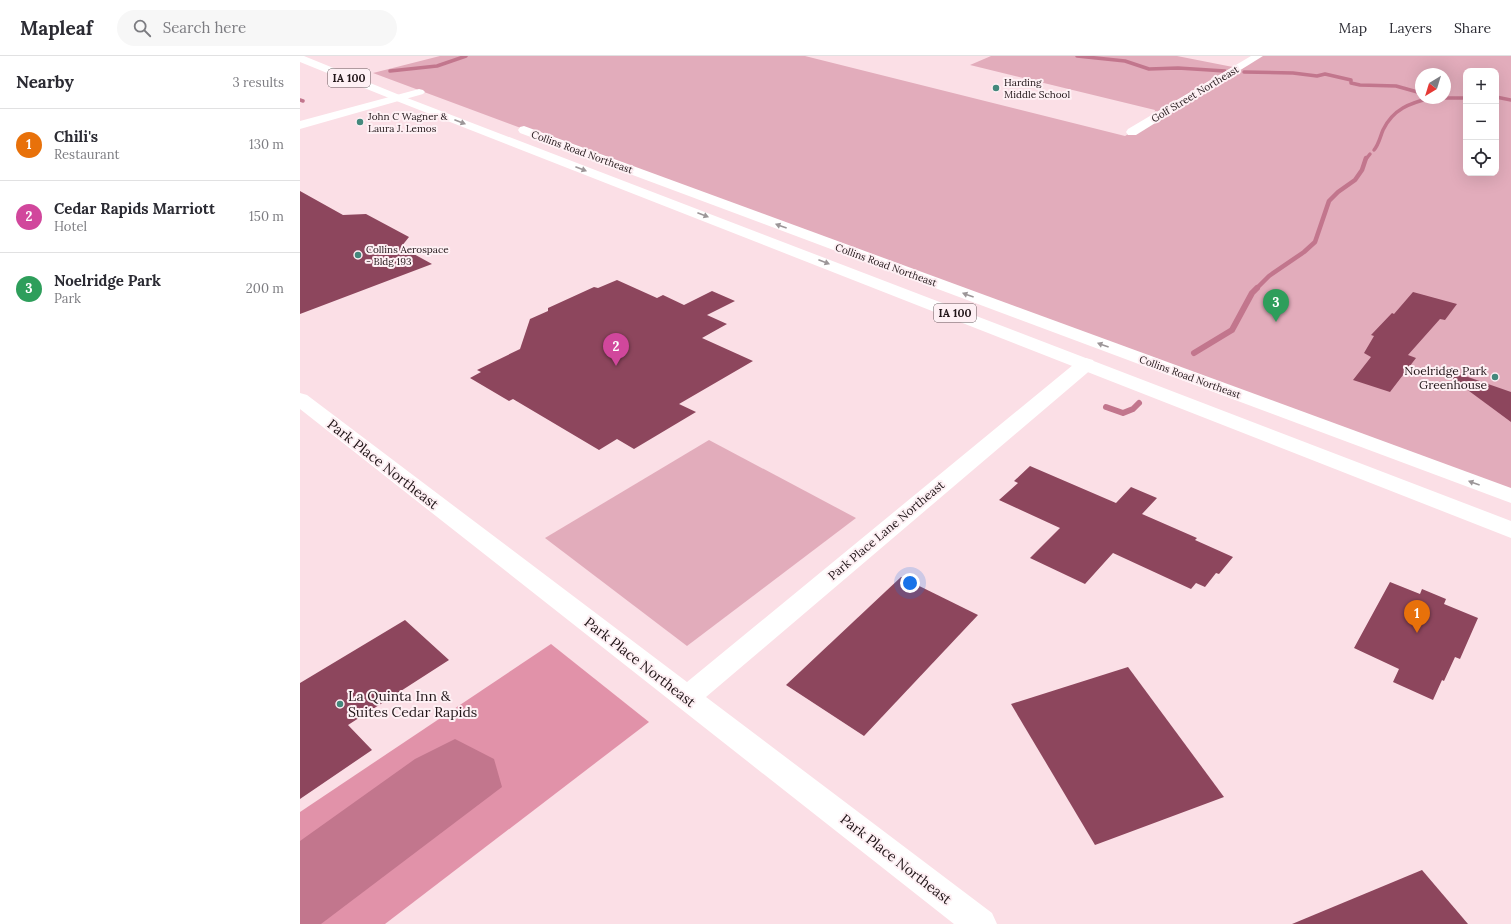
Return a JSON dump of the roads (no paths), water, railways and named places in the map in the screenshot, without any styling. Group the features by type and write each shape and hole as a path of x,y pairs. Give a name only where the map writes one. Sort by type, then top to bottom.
{"main road":[{"name":"Golf Street Northeast","path":"1132,132 1258,56"},
{"name":"Collins Road Northeast","path":"300,58 408,92 1511,496"},
{"name":"Collins Road Northeast","path":"408,92 1086,364 1511,530"},
{"path":"300,125 408,92"},
{"name":"Collins Road Northeast","path":"1086,364 1113,360 1356,450 1444,471"},
{"name":"Park Place Lane Northeast","path":"686,698 1086,364"},
{"name":"Park Place Northeast","path":"300,399 980,924"}],"waterway":[{"path":"390,71 437,66 466,56"},
{"path":"1077,56 1125,61 1149,69 1178,68 1225,71"},
{"path":"1244,72 1293,73 1317,76 1325,74 1351,80 1351,83 1360,85 1396,86 1415,91"},
{"path":"1451,98 1463,98"},
{"path":"1499,98 1511,100"},
{"path":"1374,150 1383,130 1392,117 1403,108 1415,102"},
{"path":"1366,159 1370,154"},
{"path":"1194,353 1232,330 1252,293 1269,276 1304,252 1315,242 1329,201 1338,192 1355,180 1362,170 1366,158"},
{"path":"1106,407 1123,413 1133,409 1139,403"}],"place":[{"name":"Harding Middle School","path":"996,88"},
{"name":"John C Wagner & Laura J. Lemos","path":"360,122"},
{"name":"Collins Aerospace - Bldg 193","path":"358,255"},
{"name":"Noelridge Park","path":"1276,322"},
{"name":"Cedar Rapids Marriott","path":"616,366"},
{"name":"Noelridge Park Greenhouse","path":"1495,377"},
{"name":"Chili's","path":"1417,633"},
{"name":"La Quinta Inn & Suites Cedar Rapids","path":"340,704"}]}
